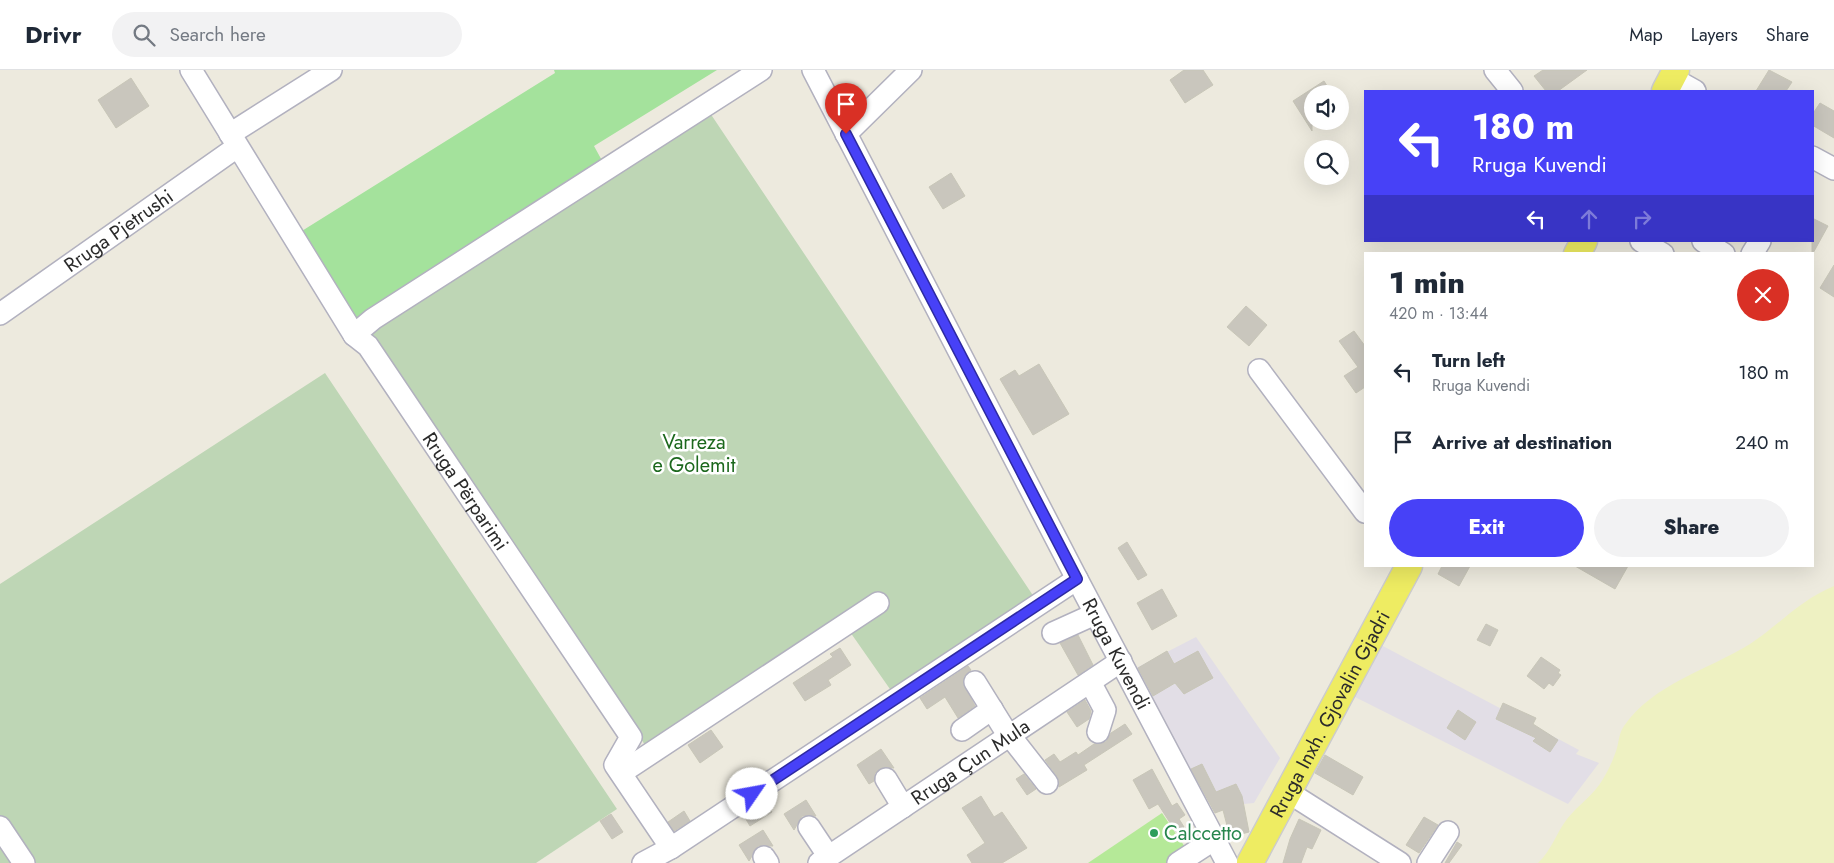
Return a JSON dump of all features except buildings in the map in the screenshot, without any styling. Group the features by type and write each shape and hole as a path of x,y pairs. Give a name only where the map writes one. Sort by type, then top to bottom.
{"main road":[{"name":"Rruga Inxh. Gjovalin Gjadri","path":"1250,863 1408,567"}],"street":[{"name":"Rruga Përparimi","path":"191,70 354,335 368,346 390,377 631,737 615,765 621,774"},
{"path":"233,141 331,70"},
{"path":"354,335 372,319 761,70"},
{"name":"Rruga Kuvendi","path":"813,70 1077,579 1227,863"},
{"path":"846,134 911,70"},
{"path":"1495,70 1511,90"},
{"path":"1671,80 1693,90"},
{"name":"Rruga Pjetrushi","path":"0,314 233,141"},
{"path":"1814,158 1834,169"},
{"path":"1643,242 1660,252"},
{"path":"1706,242 1721,252"},
{"path":"1259,370 1364,511"},
{"path":"647,862 1077,579"},
{"path":"671,848 621,774 878,603"},
{"path":"1053,633 1096,614"},
{"name":"Rruga Çun Mula","path":"824,860 1121,661"},
{"path":"975,682 1010,735 1047,783"},
{"path":"1090,682 1105,710 1098,732"},
{"path":"962,730 992,709"},
{"path":"886,779 903,807"},
{"path":"1288,792 1400,863"},
{"path":"0,827 24,863"},
{"path":"809,827 824,860"},
{"path":"1428,863 1448,832"},
{"path":"1178,863 1215,839"}],"shaded area":[{"path":"1196,637 1280,758 1254,803 1244,804 1235,784 1202,799 1134,669"},
{"path":"1381,645 1579,750 1576,754 1599,763 1568,804 1353,696"}],"green space":[{"path":"554,70 717,70 594,146 605,166 355,323 297,234 555,73"},
{"name":"Varreza e Golemit","path":"708,110 1034,597 892,692 848,629 653,757 367,328"},
{"path":"325,373 617,809 536,863 0,863 0,584"},
{"name":"Calccetto","path":"1162,813 1189,853 1173,863 1088,863"}],"sand":[{"path":"1834,586 1834,863 1538,863 1547,853 1567,819 1599,785 1613,760 1622,729 1636,711 1666,688 1750,644 1800,605"}],"place":[{"name":"Calccetto","path":"1154,833"}],"route":[{"path":"752,794 1077,579 846,134"}]}
